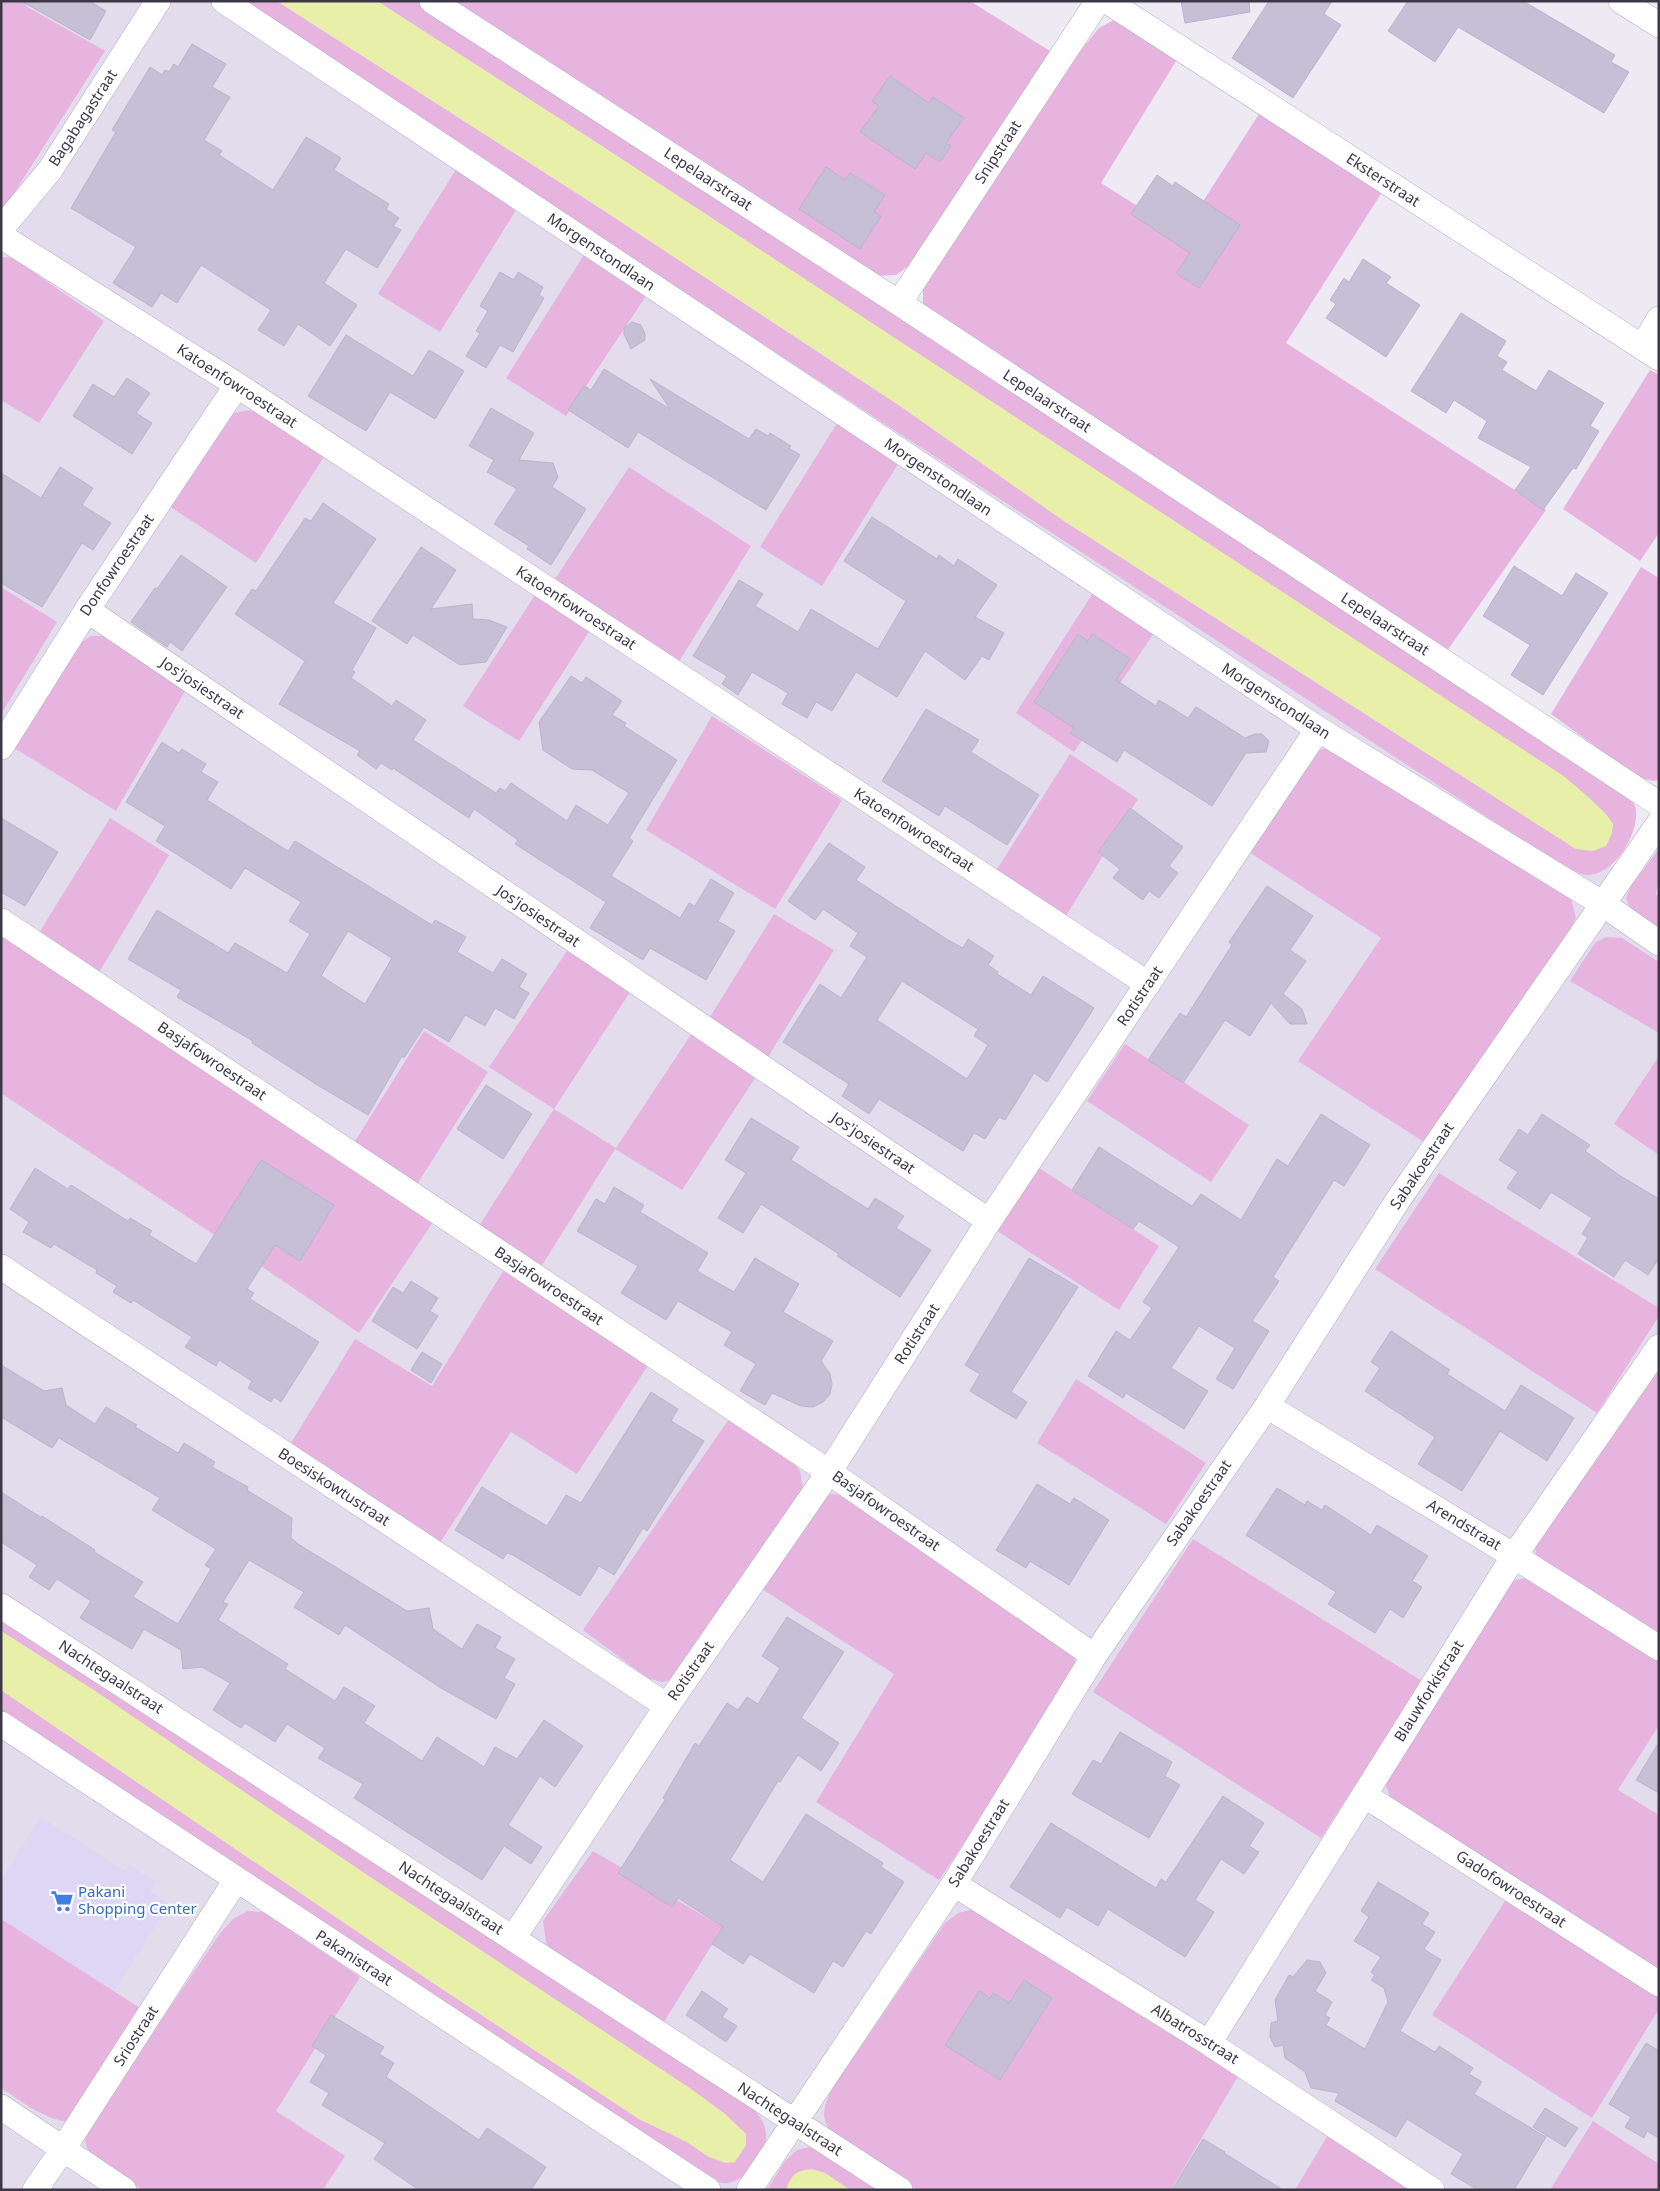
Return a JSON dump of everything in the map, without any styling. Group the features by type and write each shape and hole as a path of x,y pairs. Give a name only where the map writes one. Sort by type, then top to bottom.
{"street":[{"name":"Bagabagastraat","path":"1,229 50,170 158,1"},
{"name":"Morgenstondlaan","path":"224,1 1318,729 1604,904 1659,943"},
{"name":"Lepelaarstraat","path":"432,1 899,303 1659,804"},
{"name":"Snipstraat","path":"899,303 1098,1"},
{"name":"Eksterstraat","path":"1107,1 1650,353"},
{"path":"1621,1 1659,25"},
{"name":"Katoenfowroestraat","path":"1,236 237,385 1148,984"},
{"path":"1650,353 1659,319"},
{"name":"Donfowroestraat","path":"1,747 87,610 237,385"},
{"name":"Jos'josiestraat","path":"87,610 989,1221"},
{"name":"Rotistraat","path":"513,1938 667,1706 829,1472 989,1221 1318,729"},
{"name":"Sabakoestraat","path":"749,2190 954,1884 1094,1656 1267,1406 1398,1200 1659,823"},
{"name":"Basjafowroestraat","path":"1,921 829,1472 1094,1656"},
{"name":"Boesiskowtustraat","path":"1,1267 667,1706"},
{"name":"Blauwforkistraat","path":"1209,2043 1514,1556 1659,1347"},
{"name":"Arendstraat","path":"1267,1406 1514,1556 1659,1648"},
{"name":"Nachtegaalstraat","path":"1,1606 900,2190"},
{"name":"Pakanistraat","path":"1,1724 708,2190"},
{"name":"Gadofowroestraat","path":"1364,1795 1659,1984"},
{"name":"Sriostraat","path":"35,2190 236,1880"},
{"name":"Albatrosstraat","path":"954,1884 1209,2043 1432,2190"},
{"path":"1,2107 124,2190"}],"shaded area":[{"path":"1,1 276,1 1659,897 1659,2190 1,2190"},
{"path":"1,1 28,1 26,6 105,51 7,204 1,210"},
{"path":"237,1 277,1 603,210 900,406 1064,521 1576,849 1611,836 1613,824 1605,813 1564,777 594,141 377,1 418,1 1606,775 1626,794 1635,806 1634,827 1624,850 1608,868 1598,873 1585,875 1562,866"},
{"path":"277,1 377,1 1565,777 1610,819 1612,830 1606,846 1593,851 1576,849 1064,521 900,406 603,210"},
{"path":"450,1 970,1 1050,51 911,264 896,275 876,276"},
{"path":"1116,19 1178,58 1101,183 1182,234 1261,111 1384,189 1286,343 1546,510 1447,651 934,316 923,303 923,287 1070,63 1099,28"},
{"path":"457,168 518,207 440,332 378,294"},
{"path":"587,250 650,290 566,416 506,378"},
{"path":"1,257 13,258 104,321 39,423 1,400"},
{"path":"1650,370 1659,375 1659,533 1640,561 1563,509"},
{"path":"249,410 265,415 325,455 256,563 169,506 224,422 234,413"},
{"path":"839,420 901,459 822,586 760,547"},
{"path":"629,467 751,546 678,663 555,579"},
{"path":"1641,567 1659,578 1659,780 1653,781 1637,777 1551,714"},
{"path":"1,587 57,622 1,714"},
{"path":"1096,588 1158,627 1074,752 1016,713"},
{"path":"537,592 592,627 519,741 463,706"},
{"path":"91,636 103,636 114,640 188,686 116,811 11,746 75,646"},
{"path":"712,716 842,800 775,909 646,830"},
{"path":"1334,745 1570,895 1576,918 1565,938 1427,1144 1298,1061 1381,938 1249,852 1320,750"},
{"path":"1070,754 1138,799 1064,919 994,874"},
{"path":"110,818 169,855 97,976 37,936"},
{"path":"1659,848 1659,879 1656,894 1659,897 1659,936 1631,911 1626,898 1631,886"},
{"path":"774,914 834,950 766,1060 708,1020"},
{"path":"1,933 433,1222 359,1333 1,1093"},
{"path":"1606,937 1622,938 1659,962 1659,1033 1570,981 1595,943"},
{"path":"567,951 630,992 554,1109 489,1067"},
{"path":"424,1031 488,1072 416,1186 354,1143"},
{"path":"692,1033 757,1075 682,1190 615,1149 539,1270 477,1229 554,1109 616,1148"},
{"path":"1125,1044 1249,1125 1211,1182 1087,1101"},
{"path":"1659,1056 1659,1155 1614,1124"},
{"path":"1033,1164 1159,1246 1119,1310 991,1227"},
{"path":"1439,1173 1659,1308 1659,1316 1597,1413 1375,1269"},
{"path":"504,1270 649,1364 577,1474 511,1432 440,1543 291,1443 355,1339 432,1386"},
{"path":"1659,1357 1659,1640 1536,1556 1535,1542"},
{"path":"1076,1379 1206,1463 1166,1524 1037,1443"},
{"path":"729,1419 790,1458 800,1471 804,1495 676,1678 662,1682 647,1678 583,1630"},
{"path":"830,1494 843,1495 1071,1647 1073,1653 1075,1667 1070,1687 939,1880 816,1802 894,1674 762,1589"},
{"path":"1193,1539 1422,1681 1321,1838 1093,1692"},
{"path":"1527,1578 1659,1657 1659,1725 1618,1790 1659,1815 1659,1971 1390,1797 1386,1785 1386,1773 1505,1586 1516,1580"},
{"path":"1,1617 752,2108 763,2122 766,2137 765,2145 756,2163 735,2181 720,2183 708,2180 1,1715 1,1690 433,1983 639,2119 687,2142 709,2157 746,2134 725,2114 691,2089 367,1875 92,1689 1,1631"},
{"path":"1,1631 92,1689 367,1875 691,2089 725,2114 746,2134 746,2145 735,2162 726,2163 709,2157 687,2142 639,2119 433,1983 1,1690"},
{"name":"Pakani Shopping Center","path":"41,1817 125,1871 129,1865 156,1882 150,1892 169,1904 112,1994 1,1926 1,1880"},
{"path":"593,1851 723,1927 662,2025 547,1948 543,1921"},
{"path":"1509,1895 1659,1995 1659,2009 1592,2118 1432,2015"},
{"path":"974,1909 1240,2073 1171,2190 918,2190 834,2135 826,2124 824,2110 830,2092 945,1923 958,1913"},
{"path":"248,1911 264,1912 360,1977 276,2111 345,2156 323,2190 143,2190 97,2160 88,2151 85,2141 88,2128 221,1932 233,1919"},
{"path":"1,1919 140,2008 69,2122 42,2114 1,2088"},
{"path":"1593,2121 1659,2164 1659,2190 1550,2190"},
{"path":"1328,2135 1411,2190 1295,2190"},
{"path":"809,2147 825,2149 888,2190 850,2190 825,2173 791,2179 786,2190 767,2190 785,2161 797,2150"},
{"path":"812,2169 825,2173 850,2190 786,2190 795,2174"}],"building":[{"path":"21,1 89,1 106,11 90,40"},
{"path":"1181,1 1249,1 1250,12 1185,23"},
{"path":"1269,1 1332,1 1324,14 1341,25 1293,98 1232,58"},
{"path":"1408,1 1523,1 1615,55 1611,62 1629,72 1604,113 1458,27 1435,62 1388,31"},
{"path":"192,44 226,64 212,87 230,97 204,140 222,151 219,155 273,190 306,137 341,158 334,170 389,204 386,209 399,218 393,226 401,230 377,268 346,249 324,283 357,305 330,346 298,324 284,346 258,330 271,310 201,265 177,303 161,293 152,307 113,283 136,247 71,208 116,132 112,130 150,67 162,75 165,70 169,72 174,64 178,67"},
{"path":"890,76 929,103 933,97 964,118 946,143 951,146 940,162 926,153 915,169 860,132 879,106 872,101"},
{"path":"826,167 845,180 850,173 885,195 874,212 881,216 860,249 799,209"},
{"path":"1157,175 1173,186 1175,182 1240,225 1199,288 1176,273 1190,253 1131,214"},
{"path":"1363,259 1391,277 1386,283 1420,305 1386,357 1326,318 1336,304 1330,300 1344,278 1349,282"},
{"path":"500,272 514,280 518,272 543,287 539,295 544,298 513,352 500,345 486,368 466,356 480,333 476,331 488,311 480,306"},
{"path":"1461,313 1506,341 1497,356 1507,362 1502,370 1536,391 1549,370 1604,403 1590,426 1599,431 1576,469 1573,468 1543,510 1515,490 1531,467 1478,438 1487,421 1454,400 1446,413 1411,391"},
{"path":"632,322 641,325 645,334 645,340 631,349 624,334 624,328"},
{"path":"346,335 413,376 429,350 464,371 435,419 390,392 366,431 308,396"},
{"path":"604,369 670,409 650,379 749,439 756,429 768,436 770,433 791,446 789,448 800,455 766,510 638,432 628,448 568,410 584,386 591,390"},
{"path":"127,378 150,393 136,413 152,423 132,454 73,416 93,384 114,397"},
{"path":"491,408 534,433 519,460 553,463 558,477 552,487 586,509 551,565 527,549 529,546 494,524 517,489 487,472 494,460 469,446"},
{"path":"60,467 93,488 82,505 111,523 93,550 82,543 42,607 1,583 1,473 41,498"},
{"path":"323,503 376,539 333,603 376,628 352,670 355,672 351,678 392,706 396,700 426,720 413,740 496,793 500,788 505,791 511,783 567,821 576,805 608,825 629,793 592,770 572,769 543,750 539,722 571,676 582,683 586,677 622,701 612,715 626,723 624,726 677,760 629,838 633,841 611,876 680,918 689,903 695,906 711,879 734,893 718,921 735,931 706,980 650,948 643,960 590,928 606,902 515,844 518,840 474,809 469,818 393,768 392,770 381,763 376,769 357,755 360,751 279,704 305,661 235,614 252,589 256,591 305,518 311,521"},
{"path":"872,517 937,559 939,555 954,566 958,559 997,585 975,617 1004,633 989,660 982,656 965,680 925,651 897,697 856,672 832,711 816,702 807,718 782,704 788,693 752,672 738,695 722,684 727,676 693,656 739,580 763,594 755,606 798,632 811,609 878,649 906,601 844,561"},
{"path":"421,547 456,570 431,609 472,604 473,619 489,620 507,627 486,662 460,665 413,635 407,644 372,621"},
{"path":"181,555 227,587 182,651 170,642 167,647 131,622"},
{"path":"1514,566 1562,596 1576,573 1608,593 1543,695 1511,675 1530,645 1483,616"},
{"path":"1078,634 1088,641 1092,634 1130,659 1116,680 1156,706 1159,700 1188,718 1196,707 1245,738 1255,734 1262,734 1269,741 1266,752 1246,753 1212,806 1124,750 1117,762 1070,733 1074,728 1034,702"},
{"path":"926,709 979,740 971,752 1039,795 1007,845 945,806 939,816 882,781"},
{"path":"162,742 179,753 182,749 206,764 201,772 218,782 207,800 288,851 295,841 432,925 435,920 466,937 457,952 493,973 502,959 527,974 519,987 529,993 514,1019 495,1008 485,1026 465,1015 449,1042 424,1027 404,1058 402,1056 368,1115 252,1043 253,1041 177,997 181,990 128,959 157,910 228,953 235,943 287,973 310,934 289,921 301,902 245,868 231,889 156,841 165,826 126,802","holes":["348,931 392,958 365,1004 321,976"]},
{"path":"1130,808 1183,847 1169,866 1178,873 1159,898 1149,891 1143,900 1113,878 1120,869 1098,852"},
{"path":"1,818 58,852 25,906 1,892"},
{"path":"829,843 865,867 856,880 948,940 963,948 968,939 994,956 988,965 998,972 997,974 1031,995 1043,976 1094,1008 1047,1082 1034,1073 1005,1120 999,1117 985,1139 974,1133 963,1151 879,1099 869,1114 842,1096 849,1084 783,1042 820,984 841,998 867,957 850,946 858,933 823,909 815,920 788,901","holes":["902,981 978,1029 974,1036 988,1045 967,1079 877,1020"]},
{"path":"1267,886 1313,916 1290,950 1306,961 1283,994 1302,1009 1307,1024 1290,1024 1271,1003 1250,1036 1225,1020 1183,1083 1148,1060 1180,1013 1186,1017 1232,945 1229,942"},
{"path":"486,1085 532,1114 503,1159 457,1129"},
{"path":"1321,1114 1370,1145 1344,1186 1334,1180 1273,1277 1279,1281 1252,1321 1269,1331 1233,1389 1216,1379 1235,1348 1199,1326 1171,1368 1208,1391 1184,1429 1126,1393 1123,1398 1088,1376 1116,1331 1130,1340 1152,1308 1143,1302 1179,1247 1139,1221 1133,1229 1072,1190 1099,1147 1192,1206 1201,1194 1241,1220 1277,1159 1288,1166"},
{"path":"1542,1114 1590,1145 1585,1151 1619,1175 1659,1199 1659,1258 1648,1275 1625,1260 1614,1277 1578,1254 1588,1237 1582,1234 1592,1218 1551,1192 1540,1209 1507,1188 1518,1172 1499,1160 1519,1129 1528,1135"},
{"path":"751,1118 799,1147 791,1160 868,1209 875,1198 904,1216 896,1228 931,1250 900,1297 837,1256 839,1254 761,1204 743,1233 718,1218 746,1173 725,1160"},
{"path":"261,1160 334,1205 300,1261 275,1245 247,1289 254,1293 250,1299 319,1342 281,1402 274,1397 271,1402 248,1388 252,1381 219,1360 216,1366 185,1347 192,1337 133,1300 131,1303 113,1292 117,1286 96,1273 97,1270 54,1244 51,1248 23,1232 29,1222 10,1209 35,1168 68,1189 71,1185 128,1221 130,1218 152,1231 149,1235 196,1264"},
{"path":"614,1187 644,1205 640,1212 708,1253 697,1271 734,1292 755,1258 799,1284 783,1312 833,1341 821,1361 830,1374 832,1384 830,1394 823,1402 813,1407 801,1406 772,1393 765,1405 740,1391 756,1364 724,1345 732,1332 678,1301 666,1320 621,1293 638,1266 577,1231 596,1199 605,1204"},
{"path":"1029,1258 1078,1287 1011,1392 1027,1402 1016,1419 970,1391 980,1374 965,1365"},
{"path":"411,1281 438,1298 430,1311 438,1316 417,1349 372,1321 393,1287 403,1293"},
{"path":"1391,1331 1450,1370 1447,1374 1505,1411 1521,1385 1574,1418 1547,1461 1500,1431 1462,1491 1418,1464 1435,1437 1365,1391 1380,1368 1371,1362"},
{"path":"422,1352 442,1364 431,1383 411,1370"},
{"path":"1,1365 44,1391 62,1388 66,1405 95,1424 106,1407 137,1425 135,1427 178,1453 184,1443 215,1462 212,1467 248,1487 247,1490 292,1518 291,1538 298,1544 407,1611 429,1608 433,1629 462,1649 477,1624 501,1637 495,1648 515,1659 504,1678 515,1684 496,1719 441,1688 345,1625 339,1635 294,1607 304,1592 249,1560 223,1602 228,1604 218,1620 288,1664 285,1669 335,1701 344,1687 375,1706 364,1723 422,1761 437,1737 484,1767 495,1747 517,1759 544,1720 583,1746 555,1787 540,1776 508,1825 542,1847 531,1864 504,1846 482,1880 354,1798 363,1784 318,1758 325,1748 287,1724 275,1742 245,1723 241,1728 213,1710 230,1683 202,1667 183,1669 181,1650 144,1629 132,1649 80,1618 91,1601 57,1579 49,1590 29,1577 37,1565 1,1542 1,1492 42,1518 42,1516 95,1550 94,1552 143,1582 133,1597 178,1624 211,1569 205,1565 216,1549 152,1510 160,1498 59,1438 52,1448 1,1417"},
{"path":"651,1392 678,1409 671,1421 704,1441 647,1531 643,1528 614,1575 599,1566 580,1596 513,1555 507,1553 503,1559 455,1530 482,1487 547,1526 566,1495 581,1503"},
{"path":"1037,1484 1070,1504 1074,1498 1109,1520 1069,1585 1030,1561 1026,1568 996,1550"},
{"path":"1277,1488 1305,1505 1307,1501 1322,1510 1325,1505 1371,1535 1377,1525 1428,1556 1412,1581 1422,1587 1403,1618 1390,1609 1375,1633 1328,1604 1336,1592 1246,1535"},
{"path":"787,1617 844,1652 801,1718 839,1743 821,1771 798,1755 780,1782 778,1781 730,1860 763,1882 806,1814 883,1863 881,1867 904,1882 871,1934 866,1931 843,1967 833,1961 814,1993 750,1954 743,1964 712,1944 723,1927 678,1898 672,1907 618,1873 665,1800 663,1798 695,1743 699,1746 727,1703 738,1710 747,1697 758,1704 780,1668 762,1656"},
{"path":"1120,1732 1172,1762 1165,1776 1180,1785 1149,1838 1072,1794 1093,1760 1101,1764"},
{"path":"1659,1742 1659,1793 1636,1780"},
{"path":"1223,1796 1264,1823 1249,1846 1259,1852 1244,1874 1221,1859 1195,1900 1214,1912 1185,1957 1108,1909 1098,1926 1067,1907 1060,1918 1010,1887 1051,1823 1156,1888 1161,1879 1166,1882"},
{"path":"1378,1882 1429,1913 1422,1924 1435,1932 1424,1949 1441,1960 1400,2031 1435,2052 1439,2046 1473,2068 1469,2074 1482,2082 1474,2094 1546,2137 1514,2190 1478,2190 1451,2174 1463,2154 1407,2119 1396,2137 1335,2101 1339,2093 1311,2088 1305,2072 1285,2058 1283,2045 1275,2047 1270,2037 1271,2023 1278,2021 1275,2000 1289,1975 1293,1977 1307,1960 1320,1962 1326,1973 1315,1991 1332,2002 1325,2015 1330,2018 1326,2025 1365,2049 1388,2002 1384,1988 1371,1980 1375,1975 1371,1972 1381,1957 1354,1941 1369,1917 1361,1911"},
{"path":"1024,1980 1052,1998 1000,2080 945,2045 979,1991 990,1998 993,1993 1009,2003"},
{"path":"702,1991 728,2009 722,2017 737,2026 726,2042 686,2015"},
{"path":"331,2015 384,2047 379,2054 394,2063 386,2077 479,2140 487,2128 546,2167 531,2190 419,2190 374,2159 385,2143 322,2105 329,2093 310,2082 326,2055 312,2046"},
{"path":"1646,2043 1659,2051 1659,2138 1647,2131 1644,2138 1625,2127 1631,2117 1609,2104"},
{"path":"1545,2108 1578,2128 1565,2147 1533,2127"},
{"path":"1203,2139 1225,2152 1283,2190 1172,2190"}],"place":[{"name":"Pakani Shopping Center","path":"62,1901"}]}
